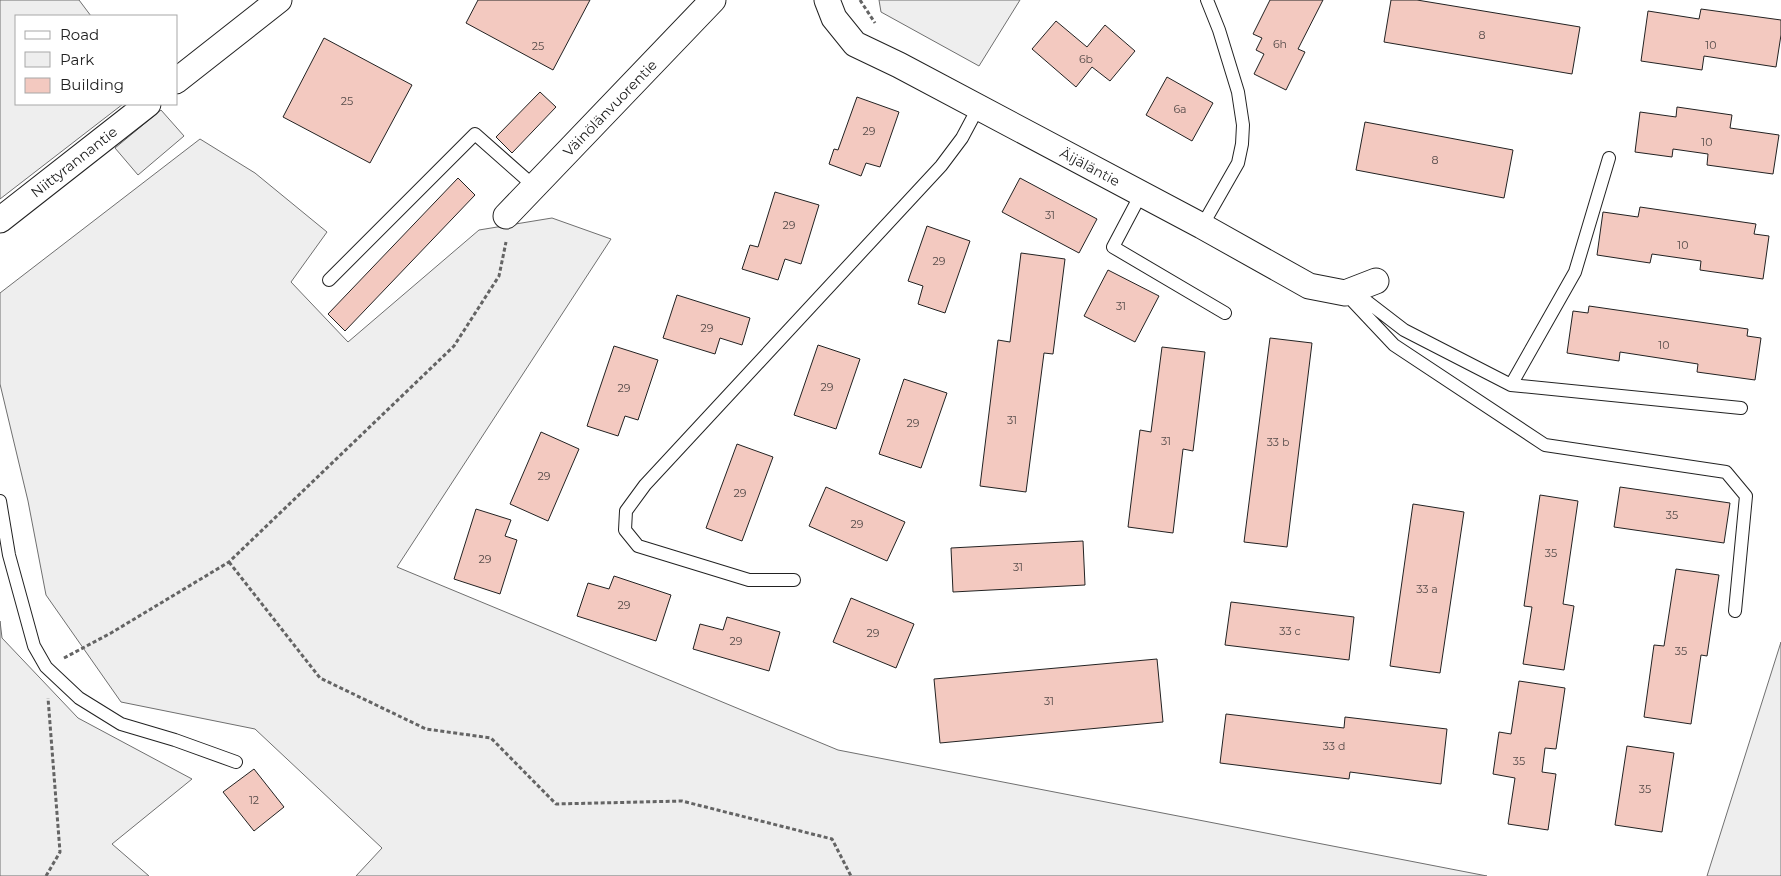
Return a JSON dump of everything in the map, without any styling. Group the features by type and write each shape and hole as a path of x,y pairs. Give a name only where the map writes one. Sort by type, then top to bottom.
{"street":[{"path":"178,79 279,0"},
{"name":"Väinölänvuorentie","path":"506,216 713,0"},
{"name":"Äijäläntie","path":"827,0 834,18 855,44 899,65 1202,226 1309,286 1348,292"},
{"name":"Niittyrannantie","path":"0,220 147,105"},
{"path":"1348,292 1376,281"}],"lane":[{"path":"1202,226 1238,163 1242,144 1243,124 1238,92 1219,30 1207,0"},
{"path":"794,580 749,580 638,546 625,530 626,511 644,485 941,166 962,138 978,108"},
{"path":"328,280 475,134 534,187"},
{"path":"1511,385 1575,272 1609,158"},
{"path":"1141,194 1113,247 1225,313"},
{"path":"1348,292 1404,330 1511,385 1741,408"},
{"path":"1348,292 1394,345 1545,446 1726,472 1746,496 1736,611"},
{"path":"0,501 9,555 34,646 46,667 79,698 121,724 175,740 236,762"}],"path":[{"path":"46,876 60,852 46,667 112,633 229,562 454,346 499,276 506,243 506,216"},
{"path":"229,562 320,678 426,729 491,738 556,804 682,801 832,839 851,876"}],"green space":[{"path":"0,0 79,0 90,15 15,15 15,105 122,105 0,199"},
{"path":"879,0 1020,0 979,66 881,12"},
{"path":"200,139 255,173 327,232 291,282 348,342 479,230 552,218 611,239 397,567 838,750 1487,876 356,876 382,848 255,729 121,702 46,595 28,501 0,384 0,293"},
{"path":"0,621 2,638 78,718 192,779 112,844 149,876 0,876"},
{"path":"1781,642 1781,876 1707,876"}],"shaded area":[{"path":"161,110 184,136 138,175 115,148"}],"building":[{"path":"478,0 590,0 553,70 466,23"},
{"path":"1270,0 1323,0 1298,49 1305,52 1286,90 1254,74 1264,54 1256,50 1262,38 1253,34"},
{"path":"1391,0 1417,0 1580,27 1572,74 1384,42"},
{"path":"1701,9 1781,20 1781,35 1776,67 1704,56 1702,70 1641,61 1648,11 1699,19"},
{"path":"1056,21 1087,47 1105,25 1135,51 1110,81 1092,67 1076,87 1032,49"},
{"path":"324,38 412,85 370,163 283,117"},
{"path":"1167,77 1213,103 1192,141 1146,115"},
{"path":"540,92 556,107 512,153 496,137"},
{"path":"857,97 899,112 880,167 866,163 861,176 829,164 834,149 838,150"},
{"path":"1677,107 1732,115 1730,128 1779,135 1773,174 1707,165 1708,154 1673,149 1672,157 1635,152 1640,112 1676,117"},
{"path":"1365,122 1513,150 1504,198 1356,170"},
{"path":"458,178 475,195 345,331 328,314"},
{"path":"1020,178 1097,219 1079,253 1002,212"},
{"path":"775,192 819,205 801,264 785,259 778,280 742,269 750,245 758,247"},
{"path":"1640,207 1756,224 1754,234 1769,236 1763,279 1700,270 1701,261 1652,254 1650,263 1597,255 1603,212 1638,217"},
{"path":"927,226 970,241 945,313 918,304 923,286 908,281"},
{"path":"1021,253 1065,259 1053,354 1044,353 1026,492 980,486 998,340 1010,342"},
{"path":"1108,270 1159,296 1135,342 1084,316"},
{"path":"677,295 750,318 742,345 720,338 715,354 663,338"},
{"path":"1589,306 1748,329 1747,336 1761,338 1755,380 1697,372 1698,364 1620,352 1619,361 1567,353 1573,311 1588,313"},
{"path":"1270,338 1312,343 1287,547 1244,542"},
{"path":"818,345 860,359 836,429 794,415"},
{"path":"614,346 658,360 638,420 625,416 618,436 587,426"},
{"path":"1162,347 1205,352 1193,451 1183,449 1173,533 1128,527 1140,430 1151,432"},
{"path":"904,379 947,393 921,468 879,454"},
{"path":"541,432 579,449 548,521 510,504"},
{"path":"737,444 773,457 742,541 706,528"},
{"path":"826,487 905,522 887,561 809,526"},
{"path":"1620,487 1730,503 1724,543 1614,527"},
{"path":"1540,495 1578,501 1563,604 1574,606 1564,670 1523,664 1532,607 1524,606"},
{"path":"1413,504 1464,512 1440,673 1390,666"},
{"path":"476,509 511,520 505,536 517,540 500,594 454,579"},
{"path":"1083,541 1085,585 953,592 951,548"},
{"path":"1676,569 1719,575 1707,656 1701,655 1691,724 1644,717 1654,645 1664,646"},
{"path":"614,576 671,595 656,641 577,616 588,583 609,589"},
{"path":"851,598 914,624 896,668 833,642"},
{"path":"1231,602 1354,617 1349,660 1225,645"},
{"path":"727,617 780,632 769,671 693,649 700,624 723,630"},
{"path":"1157,659 1163,722 940,743 934,679"},
{"path":"1519,681 1565,688 1556,749 1545,748 1542,772 1556,774 1548,830 1508,824 1515,778 1493,774 1499,732 1511,734"},
{"path":"1226,714 1344,728 1345,717 1447,729 1441,784 1350,772 1349,779 1220,763"},
{"path":"1627,746 1674,753 1662,832 1615,825"},
{"path":"254,769 284,807 254,831 223,792"}]}
